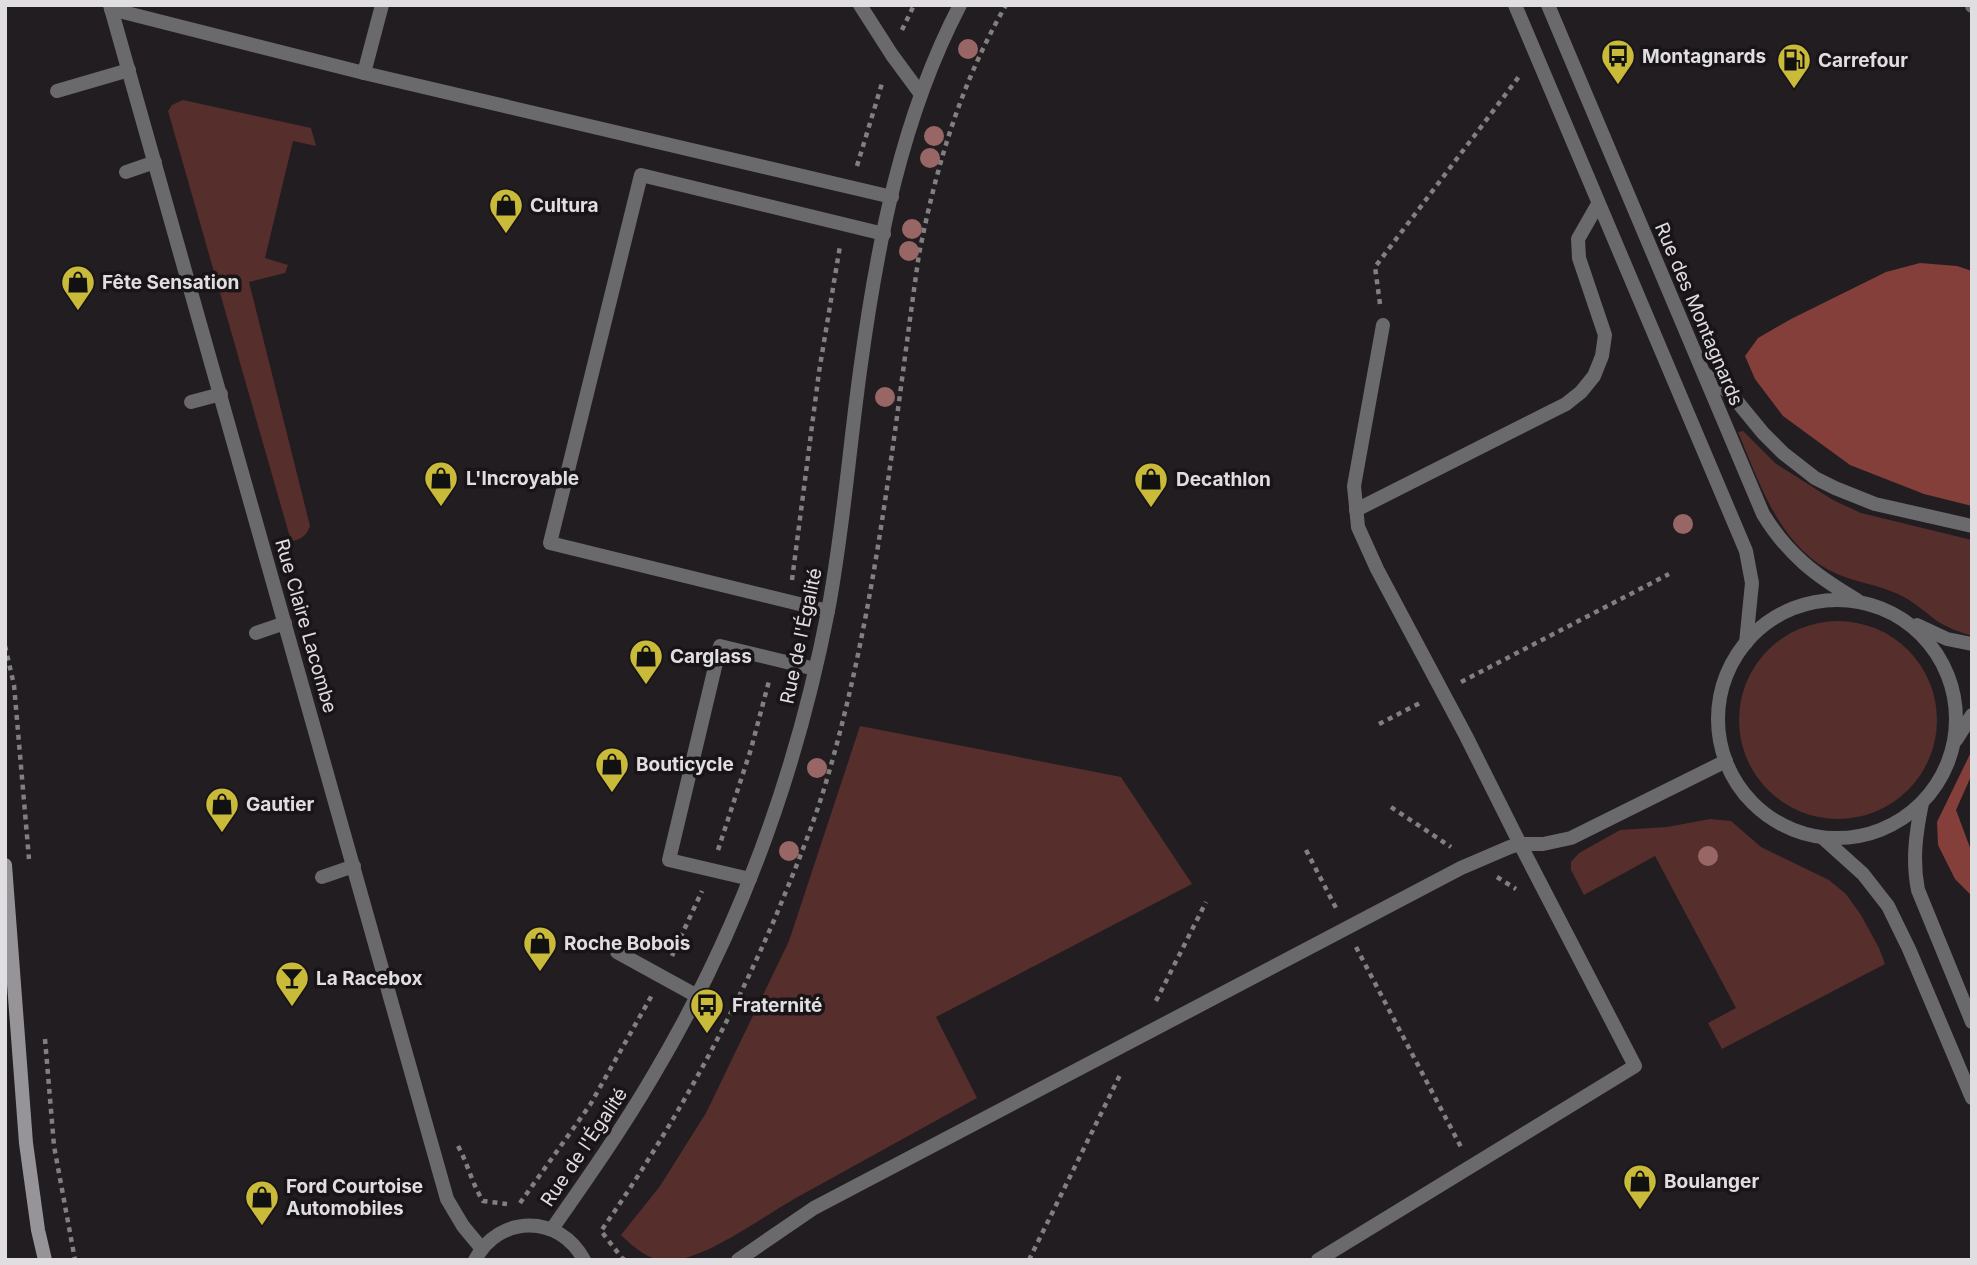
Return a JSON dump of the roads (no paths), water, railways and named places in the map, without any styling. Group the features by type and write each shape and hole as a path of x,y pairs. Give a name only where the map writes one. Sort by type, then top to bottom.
{"street":[{"path":"364,73 383,5"},
{"path":"860,5 920,93"},
{"name":"Rue de l'Égalité","path":"552,1229 622,1127 697,996 750,879 785,780 806,708 828,611 868,316 898,164 920,93 960,5"},
{"path":"1515,5 1746,551 1752,583 1746,643"},
{"name":"Rue des Montagnards","path":"1549,5 1751,488 1773,531 1812,572 1861,603"},
{"path":"111,7 364,73 892,197"},
{"name":"Rue Claire Lacombe","path":"111,7 447,1199 479,1254"},
{"path":"57,91 129,70"},
{"path":"126,172 155,162"},
{"path":"828,611 550,544 642,175 884,234"},
{"path":"1356,510 1566,404 1581,392 1594,376 1602,356 1605,335 1579,258 1578,239 1598,204"},
{"path":"1318,1260 1635,1066 1366,548 1358,527 1354,486 1382,325"},
{"path":"1703,373 1731,394 1783,453 1815,478 1875,504 1972,526"},
{"path":"191,402 220,394"},
{"path":"1897,616 1928,642 1943,664 1953,690 1956,730 1954,744 1951,757 1939,781 1922,803 1901,820 1877,832 1850,838 1823,838 1797,832 1763,813 1745,795 1731,773 1722,749 1718,724 1720,700 1732,664 1755,634 1775,618 1798,607 1836,600 1874,606 1897,616 1947,639 1972,645"},
{"path":"257,633 285,623"},
{"path":"750,879 669,860 720,646 815,669"},
{"path":"1954,744 1972,715"},
{"path":"737,1260 814,1208 1461,868 1499,850 1520,844 1543,844 1571,838 1726,761"},
{"path":"1922,803 1914,858 1918,890 1972,1022"},
{"path":"1823,838 1863,874 1888,906 1972,1098"},
{"path":"5,865 26,1143 38,1230 45,1260"},
{"path":"322,877 354,866"},
{"path":"617,952 697,996"},
{"path":"479,1254 496,1236 514,1227 533,1225 552,1229 568,1239 584,1260"}],"place":[{"name":"Montagnards","path":"1618,86"},
{"name":"Carrefour","path":"1794,90"},
{"name":"Cultura","path":"506,235"},
{"name":"Fête Sensation","path":"78,312"},
{"name":"L'Incroyable","path":"441,508"},
{"name":"Decathlon","path":"1151,509"},
{"name":"Carglass","path":"646,686"},
{"name":"Bouticycle","path":"612,794"},
{"name":"Gautier","path":"222,834"},
{"name":"Roche Bobois","path":"540,973"},
{"name":"La Racebox","path":"292,1008"},
{"name":"Fraternité","path":"707,1035"},
{"name":"Boulanger","path":"1640,1211"},
{"name":"Ford Courtoise Automobiles","path":"262,1227"}]}
